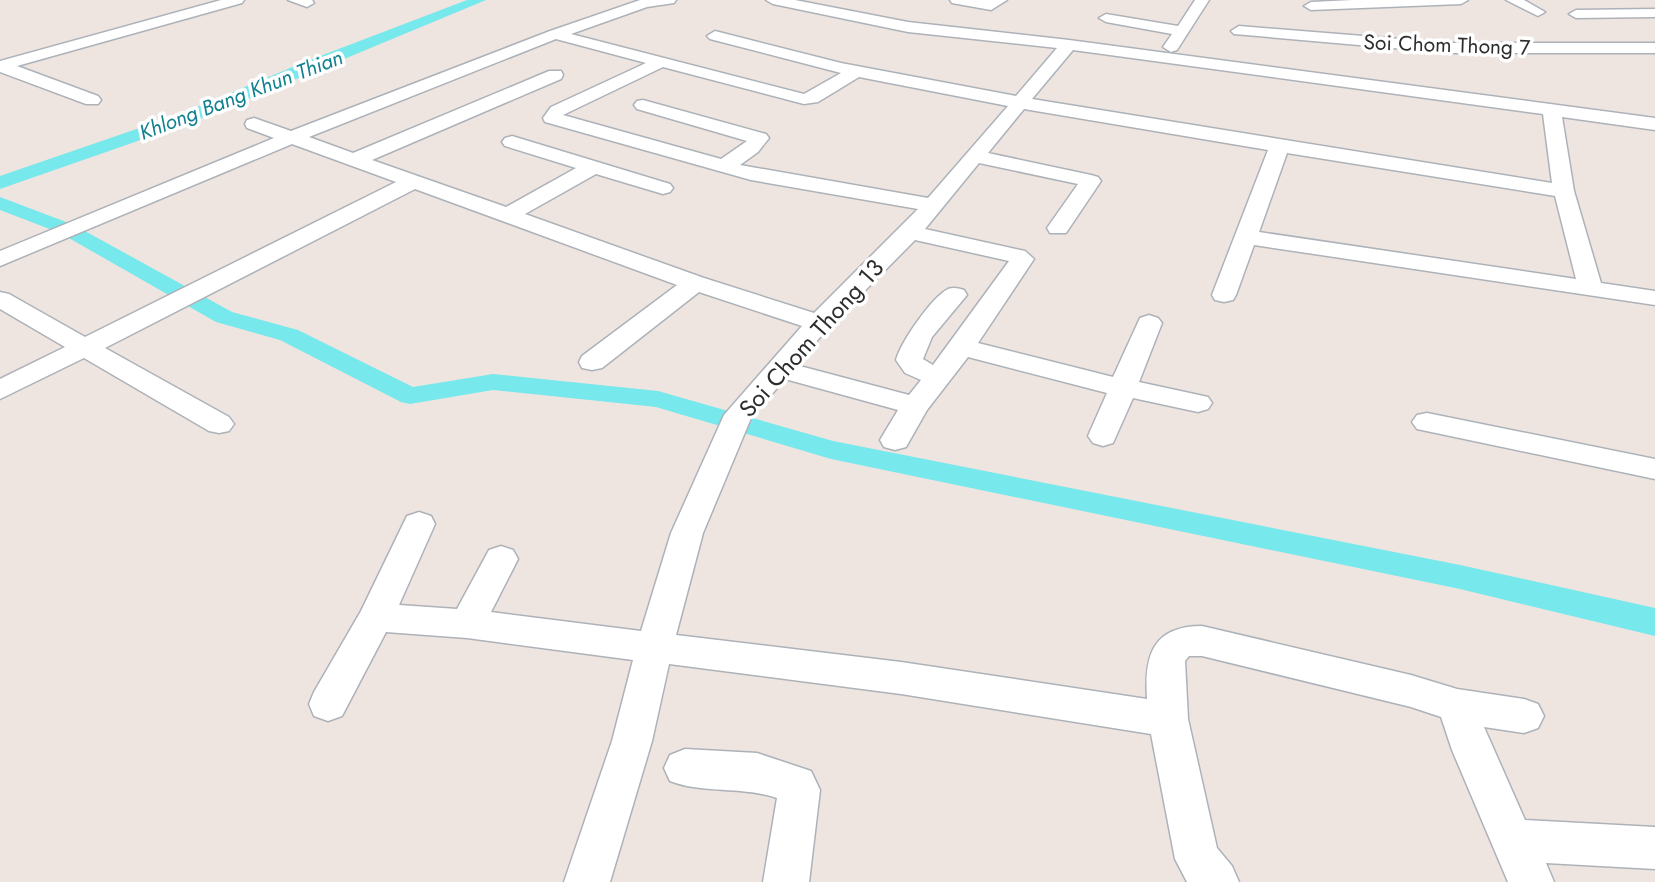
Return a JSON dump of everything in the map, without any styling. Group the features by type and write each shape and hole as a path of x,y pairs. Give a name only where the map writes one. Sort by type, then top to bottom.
{"street":[{"path":"0,66 237,0"},
{"path":"0,259 292,137 555,34 645,3 669,0"},
{"path":"773,0 908,27 1004,37 1655,124"},
{"path":"957,0 990,6 1000,0"},
{"path":"1164,58 1202,0"},
{"path":"1311,6 1461,0"},
{"path":"1513,0 1538,12"},
{"path":"1576,14 1655,13"},
{"path":"1106,18 1182,31"},
{"name":"Soi Chom Thong 7","path":"1239,31 1450,48 1655,48"},
{"path":"555,34 804,99 812,98 857,71"},
{"path":"964,52 985,35"},
{"path":"715,36 857,71 1020,102 1279,147 1564,191"},
{"path":"989,55 1004,37"},
{"name":"Soi Chom Thong 13","path":"587,882 632,741 654,648 687,533 733,426 819,323 910,232 1069,46"},
{"path":"661,62 558,111 552,118 751,174 932,205"},
{"path":"0,66 92,100"},
{"path":"354,160 555,75"},
{"path":"1552,111 1564,191 1590,288"},
{"path":"641,114 746,151 724,166"},
{"path":"254,124 695,283 819,323"},
{"path":"341,133 378,150"},
{"path":"512,142 663,188"},
{"path":"1224,295 1279,147"},
{"path":"975,156 1091,181 1058,228"},
{"path":"508,215 593,167"},
{"path":"0,390 415,181"},
{"path":"895,440 915,405 962,347 1022,259 910,232"},
{"path":"1245,237 1655,298"},
{"path":"592,362 695,283"},
{"path":"938,377 915,367 909,359 910,353 917,340 955,295"},
{"path":"0,299 219,424"},
{"path":"1103,436 1149,323"},
{"path":"962,347 1121,388 1198,403"},
{"path":"779,369 915,405"},
{"path":"1427,422 1655,469"},
{"path":"328,704 376,617 419,524"},
{"path":"467,624 501,559"},
{"path":"376,617 467,624 901,678 1168,719"},
{"path":"1216,882 1197,859 1168,719 1165,675 1174,646 1186,641 1215,645 1411,691 1457,706 1524,716"},
{"path":"1457,706 1472,750 1531,882"},
{"path":"685,768 757,772 796,785 799,790 786,882"},
{"path":"1512,840 1655,848"}],"waterway":[{"name":"Khlong Bang Khun Thian","path":"0,183 189,117 308,66 479,0"},
{"path":"0,203 67,229 224,317 289,335 410,396 493,382 658,399 831,450 1460,577 1655,622"}]}
